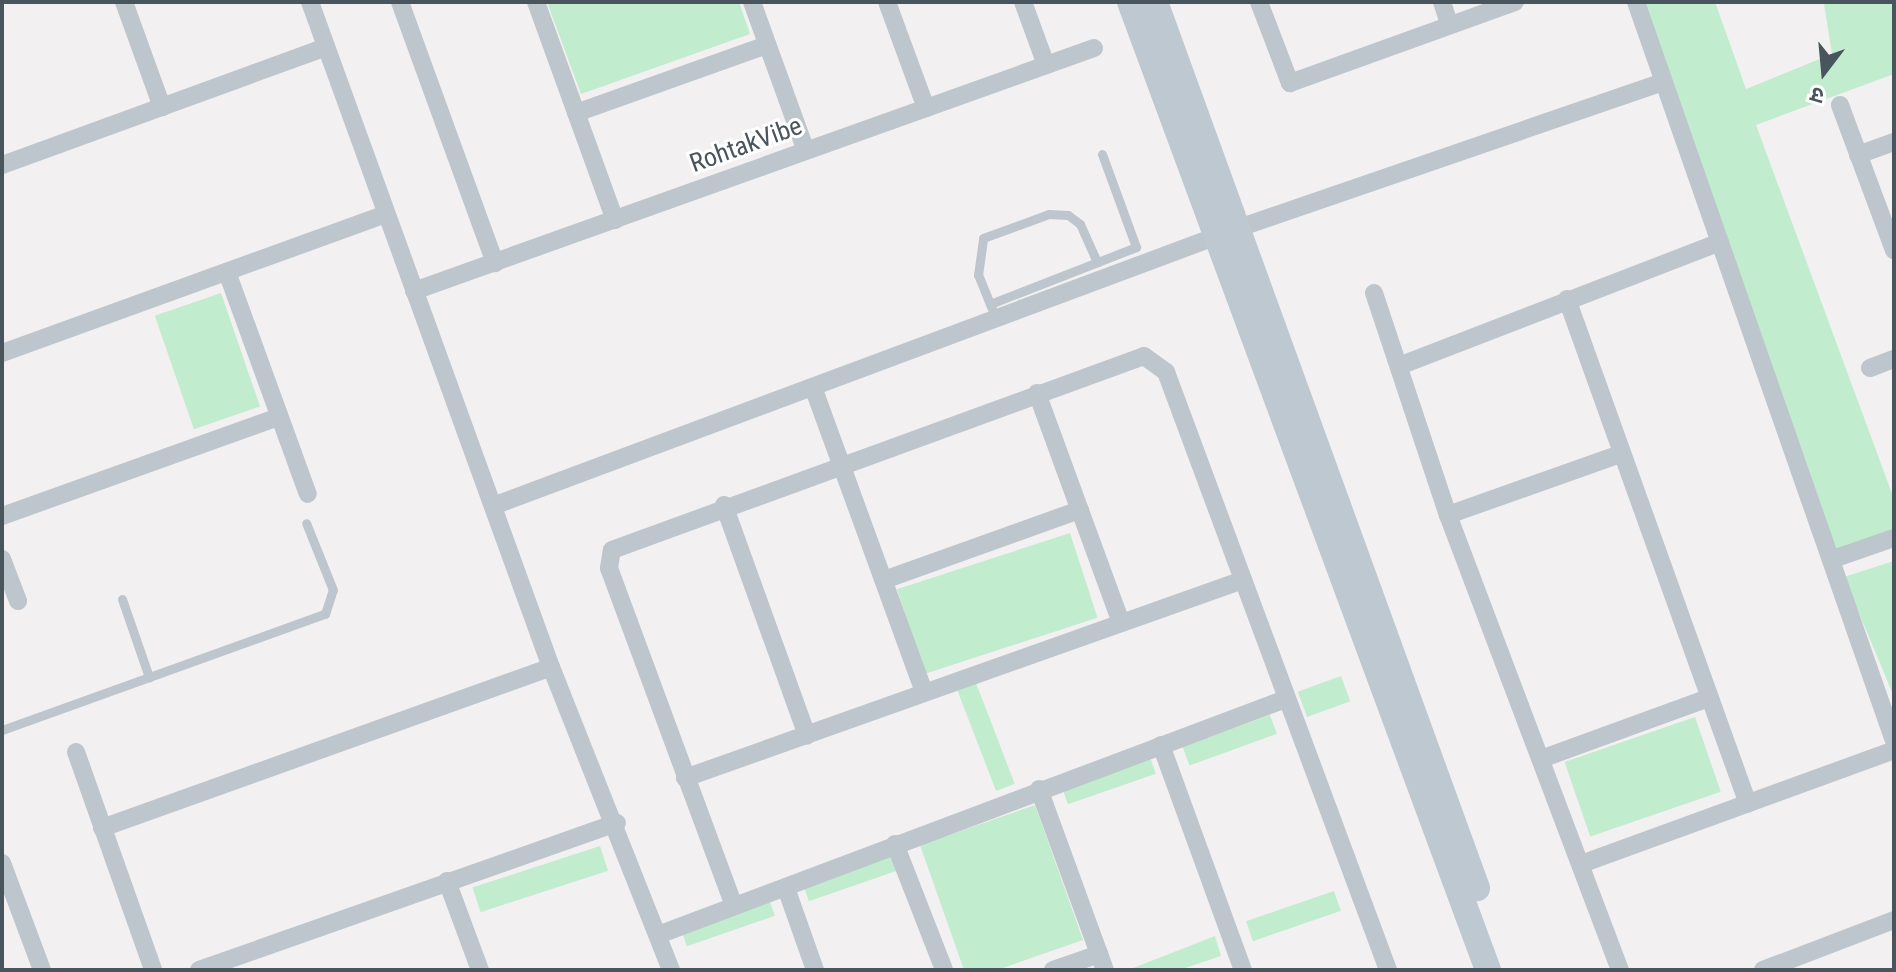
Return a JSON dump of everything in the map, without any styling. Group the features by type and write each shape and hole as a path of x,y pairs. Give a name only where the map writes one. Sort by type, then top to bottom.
{"main road":[{"path":"1130,2 1226,234 1507,970"},
{"path":"1155,2 1226,234 1488,970"}],"street":[{"path":"124,2 162,107"},
{"path":"310,2 551,667 617,823 671,970"},
{"path":"400,2 495,263"},
{"path":"536,2 615,220"},
{"path":"752,2 806,151"},
{"path":"887,2 926,108"},
{"path":"1023,2 1046,65"},
{"path":"1259,2 1290,83 1515,2"},
{"path":"1442,2 1449,24"},
{"path":"1636,2 1894,741"},
{"path":"576,113 767,45"},
{"path":"2,165 326,47"},
{"name":"RohtakVibe","path":"414,291 1094,48"},
{"path":"493,506 813,387 993,312 1662,82"},
{"path":"1840,105 1894,250"},
{"path":"1858,155 1894,142"},
{"path":"2,353 386,214"},
{"path":"1399,366 1720,242"},
{"path":"227,272 308,494"},
{"path":"1374,293 1448,515 1584,863 1620,970"},
{"path":"1567,299 1620,454 1748,804"},
{"path":"734,906 685,778 609,557 619,545 724,505 1122,360 1144,356 1160,363 1388,970"},
{"path":"1870,368 1894,359"},
{"path":"813,387 924,692"},
{"path":"1037,393 1121,622"},
{"path":"2,516 279,417"},
{"path":"1448,515 1620,454"},
{"path":"724,505 807,735"},
{"path":"884,580 1080,510"},
{"path":"1833,559 1894,538"},
{"path":"2,559 18,601"},
{"path":"685,778 1243,580"},
{"path":"102,828 551,667"},
{"path":"1541,759 1709,698"},
{"path":"658,935 1039,789 1286,699"},
{"path":"1161,745 1243,970"},
{"path":"1584,863 1894,750"},
{"path":"76,752 153,970"},
{"path":"1039,789 1102,962 1053,970"},
{"path":"199,970 617,823"},
{"path":"895,844 944,970"},
{"path":"2,863 42,970"},
{"path":"447,881 480,970"},
{"path":"786,888 815,970"},
{"path":"1763,970 1894,920"}],"lane":[{"path":"1097,262 1080,224 1068,215 1049,214 983,238 978,275 993,312 1097,262 1136,247 1102,154"},
{"path":"2,730 325,614 333,590 306,523"},
{"path":"122,599 149,677"}],"green space":[{"path":"547,2 739,2 750,34 581,94"},
{"path":"1641,2 1715,2 1746,89 1832,54 1824,4 1894,2 1894,74 1756,125 1894,499 1894,533 1834,555"},
{"path":"221,293 260,406 194,429 155,316"},
{"path":"1070,533 1098,618 924,674 897,589"},
{"path":"1894,561 1894,697 1844,577"},
{"path":"1341,676 1350,701 1307,717 1298,692"},
{"path":"976,683 1015,784 996,791 957,690"},
{"path":"1270,715 1277,734 1189,766 1183,747"},
{"path":"1695,717 1721,792 1590,837 1565,762"},
{"path":"1149,754 1156,774 1068,804 1061,784"},
{"path":"1035,805 1083,940 997,970 964,970 920,845"},
{"path":"600,846 608,871 481,912 473,887"},
{"path":"890,851 897,871 809,901 802,881"},
{"path":"1334,891 1341,911 1253,941 1246,921"},
{"path":"768,896 775,916 687,946 680,926"},
{"path":"1215,936 1221,956 1179,970 1128,970"}]}
